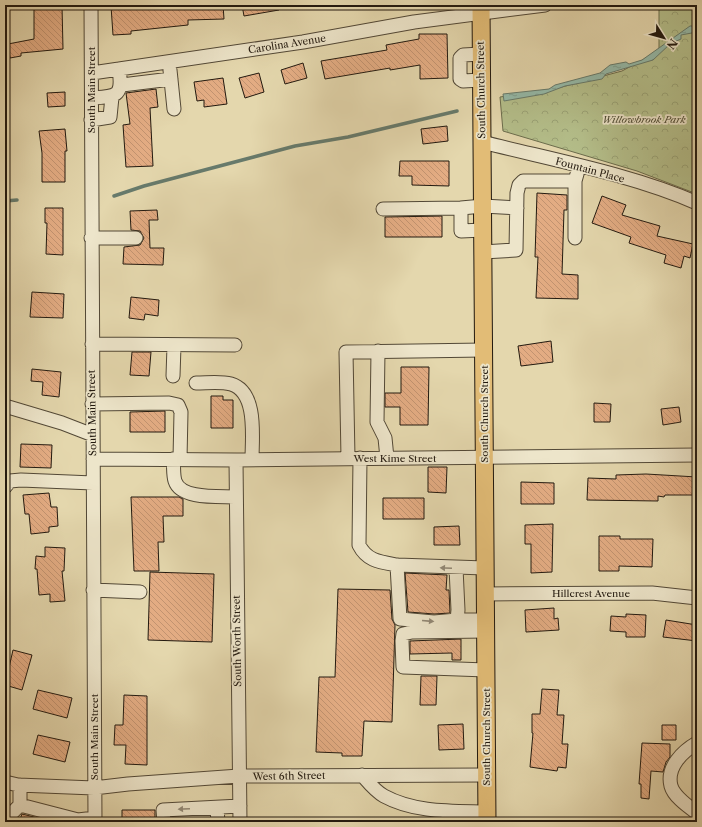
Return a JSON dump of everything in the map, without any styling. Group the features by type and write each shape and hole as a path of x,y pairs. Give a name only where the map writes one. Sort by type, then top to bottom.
{"main road":[{"name":"South Church Street","path":"481,9 487,817"}],"street":[{"name":"South Main Street","path":"90,5 92,73 91,238 95,820"},
{"name":"Carolina Avenue","path":"92,73 303,42 481,9 545,5"},
{"path":"169,62 174,109"},
{"path":"92,98 112,97 120,90 122,85 119,69"},
{"path":"122,85 171,79"},
{"path":"91,120 110,118 112,97"},
{"name":"Fountain Place","path":"482,142 579,166 659,189 697,203"},
{"path":"575,238 575,181 579,166"},
{"path":"483,252 516,250 517,193 519,185 523,181 575,181"},
{"path":"383,209 461,208 483,206 517,208"},
{"path":"461,208 461,231 483,230"},
{"path":"91,238 136,238"},
{"path":"92,344 174,346 235,345"},
{"path":"173,376 174,346"},
{"path":"484,350 346,352 359,545 364,555 382,563 397,565 485,568"},
{"path":"378,351 377,422 385,438 387,458"},
{"path":"196,383 232,384 245,394 251,413 252,460"},
{"path":"92,404 169,403 178,405 181,412 175,482 180,490 188,494 236,497"},
{"path":"5,406 62,423 93,435"},
{"name":"West Kime Street","path":"93,459 252,460 697,455"},
{"name":"South Worth Street","path":"236,460 240,822"},
{"path":"5,487 10,481 21,480 93,483"},
{"path":"397,565 400,619 434,622 457,620 486,625"},
{"path":"456,568 457,620"},
{"path":"93,590 140,592"},
{"name":"Hillcrest Avenue","path":"485,594 652,593 697,598"},
{"path":"486,625 412,632 404,634 402,641 403,668 486,670"},
{"path":"697,744 686,750 679,758 670,774 671,787 679,797 697,813"},
{"path":"362,775 375,790 398,802 420,809 487,817"},
{"name":"West 6th Street","path":"5,782 20,785 94,788 128,784 240,776 486,775"},
{"path":"5,812 11,814 20,805 20,785"},
{"path":"20,805 78,820 95,820"},
{"path":"164,822 163,810 240,806"},
{"path":"217,808 218,822"}],"green space":[{"name":"Willowbrook Park","path":"659,5 697,5 697,194 637,171 503,131 500,97 558,88 622,71 659,51"}],"water":[{"path":"690,26 697,26 697,32 681,35 681,39 670,44 653,60 606,74 602,79 565,86 544,94 504,101 503,94 549,89 555,85 600,73 610,65 626,62 629,64 642,60"}],"building":[{"path":"223,5 224,19 188,20 188,25 131,31 131,34 113,35 111,6"},
{"path":"242,5 279,5 279,10 244,16"},
{"path":"34,6 62,6 63,49 21,53 21,56 10,58 8,44 34,39"},
{"path":"419,34 447,34 448,78 420,79 420,65 390,70 390,68 325,79 321,61 387,50 386,45 419,39"},
{"path":"303,63 307,78 285,84 281,70"},
{"path":"259,73 264,92 245,98 239,78"},
{"path":"223,78 227,104 204,107 204,100 197,101 194,82"},
{"path":"156,89 158,107 150,108 153,166 126,167 123,125 130,124 126,93"},
{"path":"65,92 65,106 48,107 47,93"},
{"path":"447,126 448,141 423,144 421,129"},
{"path":"65,129 67,151 65,151 65,182 42,182 42,153 39,131"},
{"path":"400,161 449,161 449,186 412,185 412,176 399,176"},
{"path":"537,193 567,195 567,210 564,210 562,274 578,275 578,299 536,298 538,257 535,257"},
{"path":"602,196 626,205 622,215 660,226 657,236 693,244 690,258 684,256 681,268 664,263 666,255 629,243 631,237 592,223"},
{"path":"45,208 63,208 63,255 46,254 47,223 45,223"},
{"path":"157,210 158,220 149,220 150,248 164,248 163,265 123,264 124,247 140,245 144,238 140,231 131,230 130,211"},
{"path":"442,216 442,237 385,237 385,217"},
{"path":"32,292 64,294 63,318 30,317"},
{"path":"131,297 159,300 158,316 145,314 144,320 129,318"},
{"path":"551,341 553,362 521,366 518,346"},
{"path":"132,352 151,352 149,376 130,375"},
{"path":"401,367 429,367 428,425 400,425 400,407 385,407 385,393 401,393"},
{"path":"32,369 61,372 59,397 42,395 43,382 31,381"},
{"path":"211,396 223,396 223,400 233,400 233,428 211,428"},
{"path":"594,403 611,404 610,422 594,422"},
{"path":"679,407 681,422 663,425 661,409"},
{"path":"165,411 165,432 130,432 130,412"},
{"path":"21,444 52,445 51,468 20,467"},
{"path":"428,467 447,467 446,493 428,492"},
{"path":"646,474 697,477 697,495 658,496 658,501 587,500 588,478 616,479 616,475"},
{"path":"521,482 554,483 554,504 521,504"},
{"path":"49,493 51,507 57,507 58,526 49,527 49,532 31,534 29,514 25,514 23,495"},
{"path":"131,497 179,497 183,499 183,516 163,516 164,542 158,542 159,571 134,571"},
{"path":"383,498 424,498 424,519 383,519"},
{"path":"553,524 552,572 531,573 531,544 525,544 525,525"},
{"path":"459,526 460,545 434,545 434,527"},
{"path":"599,536 620,536 620,539 653,539 652,567 619,566 619,571 599,571"},
{"path":"45,547 65,548 64,571 62,571 65,601 50,602 50,594 39,595 37,569 35,569 36,556 45,557"},
{"path":"150,572 214,574 212,642 148,640"},
{"path":"405,573 447,575 446,590 449,590 450,613 434,614 408,612"},
{"path":"338,589 390,590 392,619 395,625 392,722 364,721 362,756 342,756 342,753 316,752 319,677 335,677"},
{"path":"554,608 554,619 558,618 559,630 526,632 525,610"},
{"path":"626,614 646,615 645,637 626,637 626,632 610,631 611,616 626,617"},
{"path":"666,620 697,625 697,641 663,637"},
{"path":"461,639 461,660 452,660 452,653 410,654 410,641"},
{"path":"13,650 32,655 22,690 5,685"},
{"path":"421,676 437,676 436,705 420,705"},
{"path":"542,689 559,690 557,715 564,715 562,744 568,744 566,768 558,767 557,771 530,767 533,733 532,714 540,714"},
{"path":"38,690 72,698 67,718 33,709"},
{"path":"124,695 147,696 147,765 125,764 126,745 114,745 115,725 123,725"},
{"path":"463,724 464,749 439,750 438,725"},
{"path":"662,725 676,725 676,740 662,740"},
{"path":"38,735 70,742 65,762 33,754"},
{"path":"642,743 670,744 670,757 666,762 663,772 651,771 649,799 641,798 641,784 639,784"},
{"path":"122,810 155,810 155,822 122,822"},
{"path":"22,814 54,822 19,822"}],"waterway":[{"path":"114,196 144,186 295,146 348,137 457,111"},
{"path":"5,201 17,200"}]}
